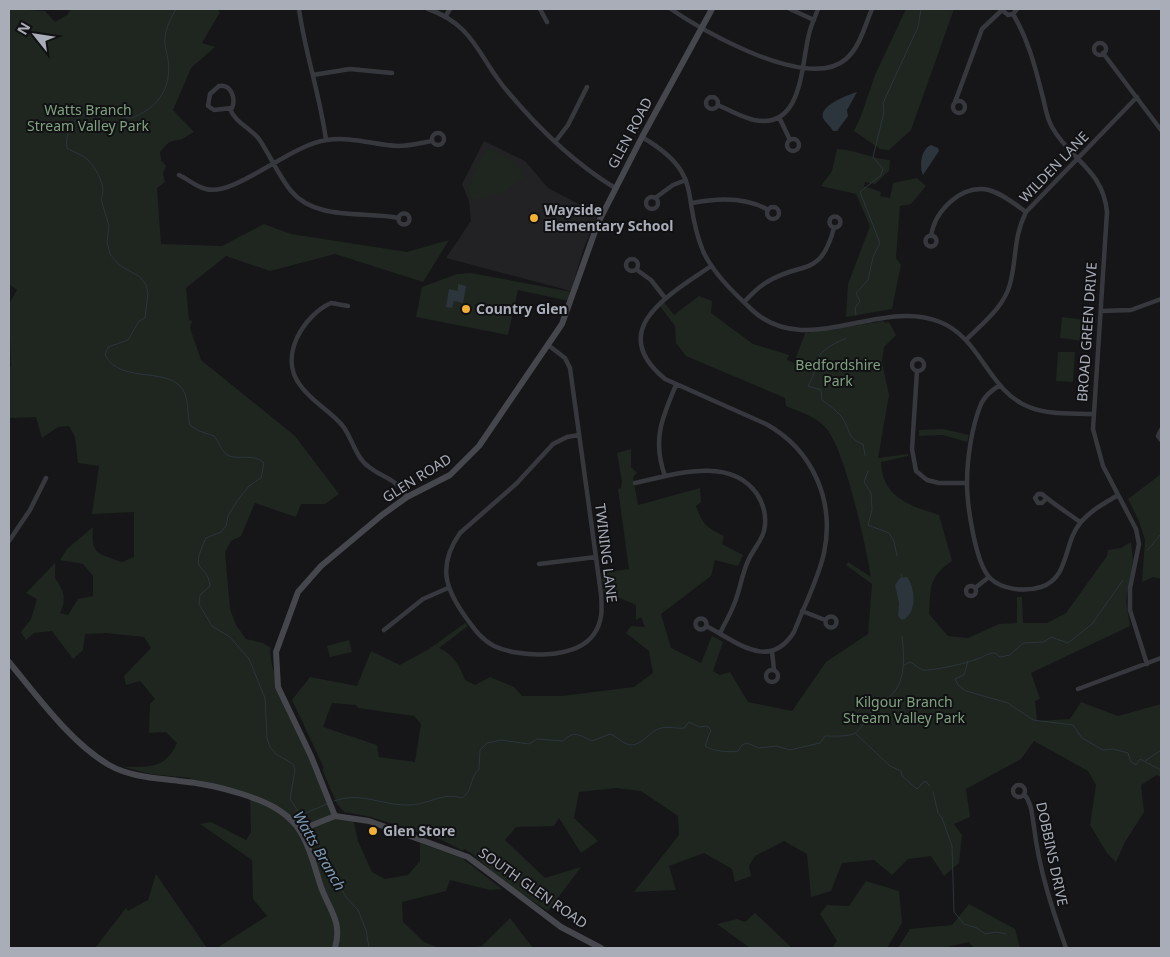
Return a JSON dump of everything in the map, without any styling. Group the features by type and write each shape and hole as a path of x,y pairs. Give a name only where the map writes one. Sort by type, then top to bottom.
{"main road":[{"name":"GLEN ROAD","path":"334,816 311,756 278,687 276,652 279,638 303,584 382,515 407,497 450,475 469,459 548,345 568,309 590,241 615,188 712,9"},
{"path":"9,662 72,734 108,765 144,776 215,785 269,802 288,815 302,829 322,891 338,926 335,948"},
{"path":"302,829 334,816"},
{"name":"SOUTH GLEN ROAD","path":"334,816 370,821 468,857 561,927 601,948"}],"street":[{"path":"299,9 304,42 313,75 326,140"},
{"path":"428,9 446,17 472,39 507,92 581,166 615,188"},
{"path":"446,17 450,9"},
{"path":"540,9 547,22"},
{"path":"671,9 701,28 760,57 803,66 826,68 838,65 846,59 856,46 872,9"},
{"path":"790,9 814,20"},
{"path":"718,105 754,120 768,120 779,117 789,109 797,95 818,9"},
{"path":"955,102 982,29 1001,10 1005,14 1013,14 1017,9"},
{"name":"BROAD GREEN DRIVE","path":"1013,14 1024,32 1050,124 1061,141 1091,171 1106,197 1107,212 1093,429 1097,452 1133,522 1139,544 1130,588 1130,610 1146,664"},
{"path":"1103,53 1161,130"},
{"path":"313,75 350,69 392,74"},
{"path":"222,85 230,88 234,101 230,109 210,109 208,99 216,87 222,85"},
{"path":"555,142 568,125 587,87"},
{"name":"WILDEN LANE","path":"967,339 997,309 1005,297 1010,285 1016,237 1026,212 1137,97"},
{"path":"230,109 235,117 258,138 291,192 311,207 327,211 399,218"},
{"path":"779,117 790,140"},
{"path":"642,137 671,157 686,180 699,240 712,266 744,302 762,318 790,329 813,330 904,315 940,322 967,339 1000,384 1014,398 1029,407 1046,411 1093,414"},
{"path":"179,175 205,189 220,190 234,185 301,147 326,140 350,138 400,146 432,141"},
{"path":"655,198 673,185 686,180"},
{"path":"931,236 936,219 947,205 971,190 982,189 996,193 1026,212"},
{"path":"692,203 726,199 761,206 768,210"},
{"path":"744,302 767,282 809,267 818,261 826,253 834,228"},
{"path":"706,626 752,650 760,652 772,651 787,642 802,612 821,563 826,535 824,499 816,476 800,450 780,432 676,386 650,365 642,340 649,314 665,298 712,266"},
{"path":"637,270 651,280 665,298"},
{"path":"1100,310 1131,310 1161,300"},
{"path":"348,306 331,303 309,318 300,331 294,347 292,366 300,386 342,425 364,462 392,478 407,497"},
{"name":"TWINING LANE","path":"448,588 481,637 494,646 531,654 563,652 583,645 589,640 601,620 602,611 596,557 570,368 565,358 548,345"},
{"path":"917,371 912,449 916,470 927,480 939,483 967,483"},
{"path":"1000,384 990,391 981,405 970,450 967,483 980,563 989,577 1003,586 1014,589 1035,589 1050,583 1062,570 1071,538 1080,522 1093,510 1118,495"},
{"path":"665,476 660,455 659,431 676,386"},
{"path":"1161,430 1158,434 1161,440"},
{"path":"384,630 423,599 448,588 448,558 460,533 517,483 553,444 567,437 579,436"},
{"path":"635,483 696,471 726,473 744,481 754,490 764,507 764,532 748,562 735,603 720,633"},
{"path":"9,541 30,510 46,478"},
{"path":"1045,500 1057,505 1080,522"},
{"path":"538,564 596,557"},
{"path":"975,588 989,577"},
{"path":"802,612 825,620"},
{"path":"772,651 774,670"},
{"path":"1078,689 1161,658"},
{"name":"DOBBINS DRIVE","path":"1024,794 1029,799 1042,871 1066,948"}],"shaded area":[{"path":"857,92 847,110 848,116 837,131 833,131 823,118 825,109 835,101"},
{"name":"Wayside Elementary School","path":"484,141 525,161 548,188 598,214 583,250 571,291 446,258 471,221 469,201 462,184"},
{"path":"931,145 938,148 939,151 923,175 921,167 923,154"},
{"path":"458,284 466,286 463,303 454,301 452,308 446,307 449,289 458,291"},
{"path":"907,577 912,588 914,601 910,613 902,620 898,616 899,603 895,585 900,578"}],"green space":[{"name":"Watts Branch Stream Valley Park","path":"9,9 45,11 55,22 67,15 71,9 217,9 220,12 202,43 215,47 191,68 173,110 194,132 182,139 169,142 160,152 161,160 166,166 163,174 165,182 157,188 161,244 222,246 264,224 291,234 407,252 449,240 423,282 335,254 270,271 226,256 186,288 189,320 192,321 190,328 201,360 295,436 339,494 325,504 301,504 296,517 255,503 241,536 231,541 225,552 230,609 236,625 246,639 263,643 271,648 271,661 278,687 334,815 353,818 358,841 372,872 385,879 408,875 420,861 420,843 462,858 502,889 490,890 450,880 446,891 402,902 403,922 424,942 439,948 217,948 267,916 253,899 252,860 200,824 211,822 246,840 251,832 250,796 189,780 191,778 150,774 124,767 149,766 162,762 172,752 177,743 166,732 149,733 150,704 155,699 140,681 126,685 124,676 151,648 144,637 106,633 85,634 83,650 73,659 52,631 34,633 26,640 21,632 31,619 37,599 26,593 55,563 55,578 64,595 60,613 68,615 78,599 93,596 93,576 83,564 60,560 67,549 93,527 93,543 102,555 122,562 134,557 134,512 92,514 99,466 78,463 75,437 69,426 58,427 42,438 36,417 9,418 9,368 11,366 9,304 17,290 9,284"},
{"path":"906,9 954,9 911,130 889,150 880,149 854,131 875,75"},
{"path":"491,149 518,165 524,177 504,192 473,200 467,188 486,150"},
{"path":"837,149 890,160 889,171 875,184 865,182 864,186 881,192 880,196 890,198 893,183 917,178 926,186 911,204 900,206 896,258 901,265 892,309 846,317 848,284 870,226 856,194 821,186 832,171"},
{"name":"Country Glen","path":"471,273 572,292 569,301 518,290 508,335 416,317 422,287 457,274"},
{"name":"Kilgour Branch Stream Valley Park","path":"699,296 712,301 711,313 753,344 789,355 787,360 794,363 805,333 884,321 884,323 889,322 896,335 884,347 882,362 889,395 878,458 908,454 908,456 881,462 887,484 900,499 939,515 952,561 939,572 932,584 929,614 948,636 968,638 999,624 1017,623 1017,597 1022,597 1023,623 1047,623 1066,613 1107,556 1108,550 1121,548 1131,542 1133,561 1126,601 1130,626 1031,673 1040,699 1035,701 1037,721 1070,719 1081,702 1118,716 1161,704 1161,777 1157,775 1141,785 1144,812 1125,842 1116,862 1107,853 1090,825 1096,785 1088,771 1034,741 1021,759 966,789 970,817 954,824 962,835 959,863 944,876 931,856 908,859 892,875 874,860 842,863 831,891 811,897 807,854 784,841 755,856 749,866 751,876 735,882 732,869 704,853 669,866 676,890 634,892 679,835 678,816 641,791 617,788 579,792 574,818 598,841 581,853 559,818 554,826 516,827 505,840 545,878 581,867 548,911 504,882 464,849 463,851 442,840 371,817 344,812 337,804 322,769 324,768 292,700 310,677 357,686 371,651 400,665 429,649 465,623 468,626 439,648 455,661 465,680 475,685 490,677 514,687 522,696 562,696 634,687 653,673 649,651 626,633 631,626 645,627 641,617 636,620 636,605 620,598 604,596 601,573 629,569 618,489 621,488 622,481 617,453 631,449 631,467 637,473 633,477 638,505 700,488 701,502 696,506 703,521 709,528 724,536 722,544 743,555 738,566 715,560 711,576 661,614 671,648 701,663 712,636 723,642 713,671 720,675 730,672 748,702 792,711 826,662 868,634 872,584 846,565 848,562 871,577 854,499 833,439 826,428 817,420 786,406 785,398 686,356 676,343 675,326 659,305 664,302 674,315","holes":["332,703 356,705 358,708 414,716 421,724 415,762 379,757 377,745 323,727"]},
{"path":"1062,317 1085,320 1083,341 1060,338"},
{"path":"1058,352 1075,352 1073,382 1056,381"},
{"path":"943,429 969,435 967,442 943,435 919,436 919,430"},
{"path":"1161,474 1161,579 1153,577 1142,582 1145,540 1139,521 1128,499"},
{"path":"349,640 352,652 330,657 327,646"},
{"path":"156,874 207,948 95,948 126,908 128,911 148,900"},
{"path":"866,881 899,891 902,923 887,948 832,948 837,941 820,914 827,905 849,906"},
{"path":"969,904 1015,929 1020,948 974,948 969,942 943,948 898,948 910,929 952,925"},
{"path":"755,913 792,948 750,948 717,924 737,919 745,922"},
{"path":"510,918 533,948 470,948 482,946"}],"waterway":[{"name":"Watts Branch","path":"176,9 165,38 169,67 167,82 162,95 153,106 131,118 112,113 81,115 74,122 70,130 67,138 67,148 86,158 98,174 103,189 101,199 109,226 107,242 110,254 119,265 140,277 146,285 148,293 145,318 139,321 128,340 108,347 105,355 113,364 123,370 159,377 179,385 185,394 190,425 199,431 214,436 227,455 252,457 264,463 261,478 249,486 237,501 228,516 226,526 221,532 206,538 201,550 199,563 206,573 210,586 200,595 199,604 212,626 230,637 249,659 265,698 267,738 270,747 276,754 293,764 295,770 290,799 306,823"},
{"path":"856,315 855,308 860,301 856,293 868,280 873,257 880,243 860,192 881,175 883,169 873,157 884,112 883,103 918,27 921,9"},
{"path":"846,338 821,353 808,386 821,390 822,400 841,416 851,436 863,444 865,455"},
{"path":"868,471 864,482 871,493 872,510 868,525 889,533 894,541 897,556"},
{"path":"1147,551 1161,534"},
{"path":"901,574 902,578"},
{"path":"903,666 910,662 923,670 928,670 966,663 992,653 1000,657 1010,655 1023,643 1044,642 1051,637 1068,643 1092,624 1123,580"},
{"path":"334,801 344,798 362,798 410,805 448,796 462,798 468,792 479,769 480,750 487,743 501,740 529,744 537,739 563,741 570,736 580,735 592,741 610,734 632,745 661,728 684,728 689,722 699,727 707,726 711,730 705,746 730,752 738,751 742,745 747,743 759,748 776,746 790,750 820,743 825,736 847,736 857,732 876,706 892,694 898,686 901,680 903,665 902,636"},
{"path":"968,661 964,675 955,679 958,685 966,691 1008,703 1033,720 1073,725 1082,738 1103,750 1113,749 1128,753 1131,762 1136,765 1140,759 1161,770"},
{"path":"856,734 890,766 901,771 902,776 917,789 925,781 930,786"},
{"path":"1145,761 1161,750"},
{"path":"933,792 938,813 942,818 952,846 954,912 964,924 977,928 985,934 996,932 1006,934"},
{"path":"303,819 306,813 327,804"},
{"name":"Watts Branch","path":"310,829 346,897 358,910 366,930 369,948"}],"place":[{"name":"Wayside Elementary School","path":"534,218"},
{"name":"Country Glen","path":"466,309"},
{"name":"Glen Store","path":"373,831"}],"park label":[{"name":"Bedfordshire Park","path":"838,374"}]}
